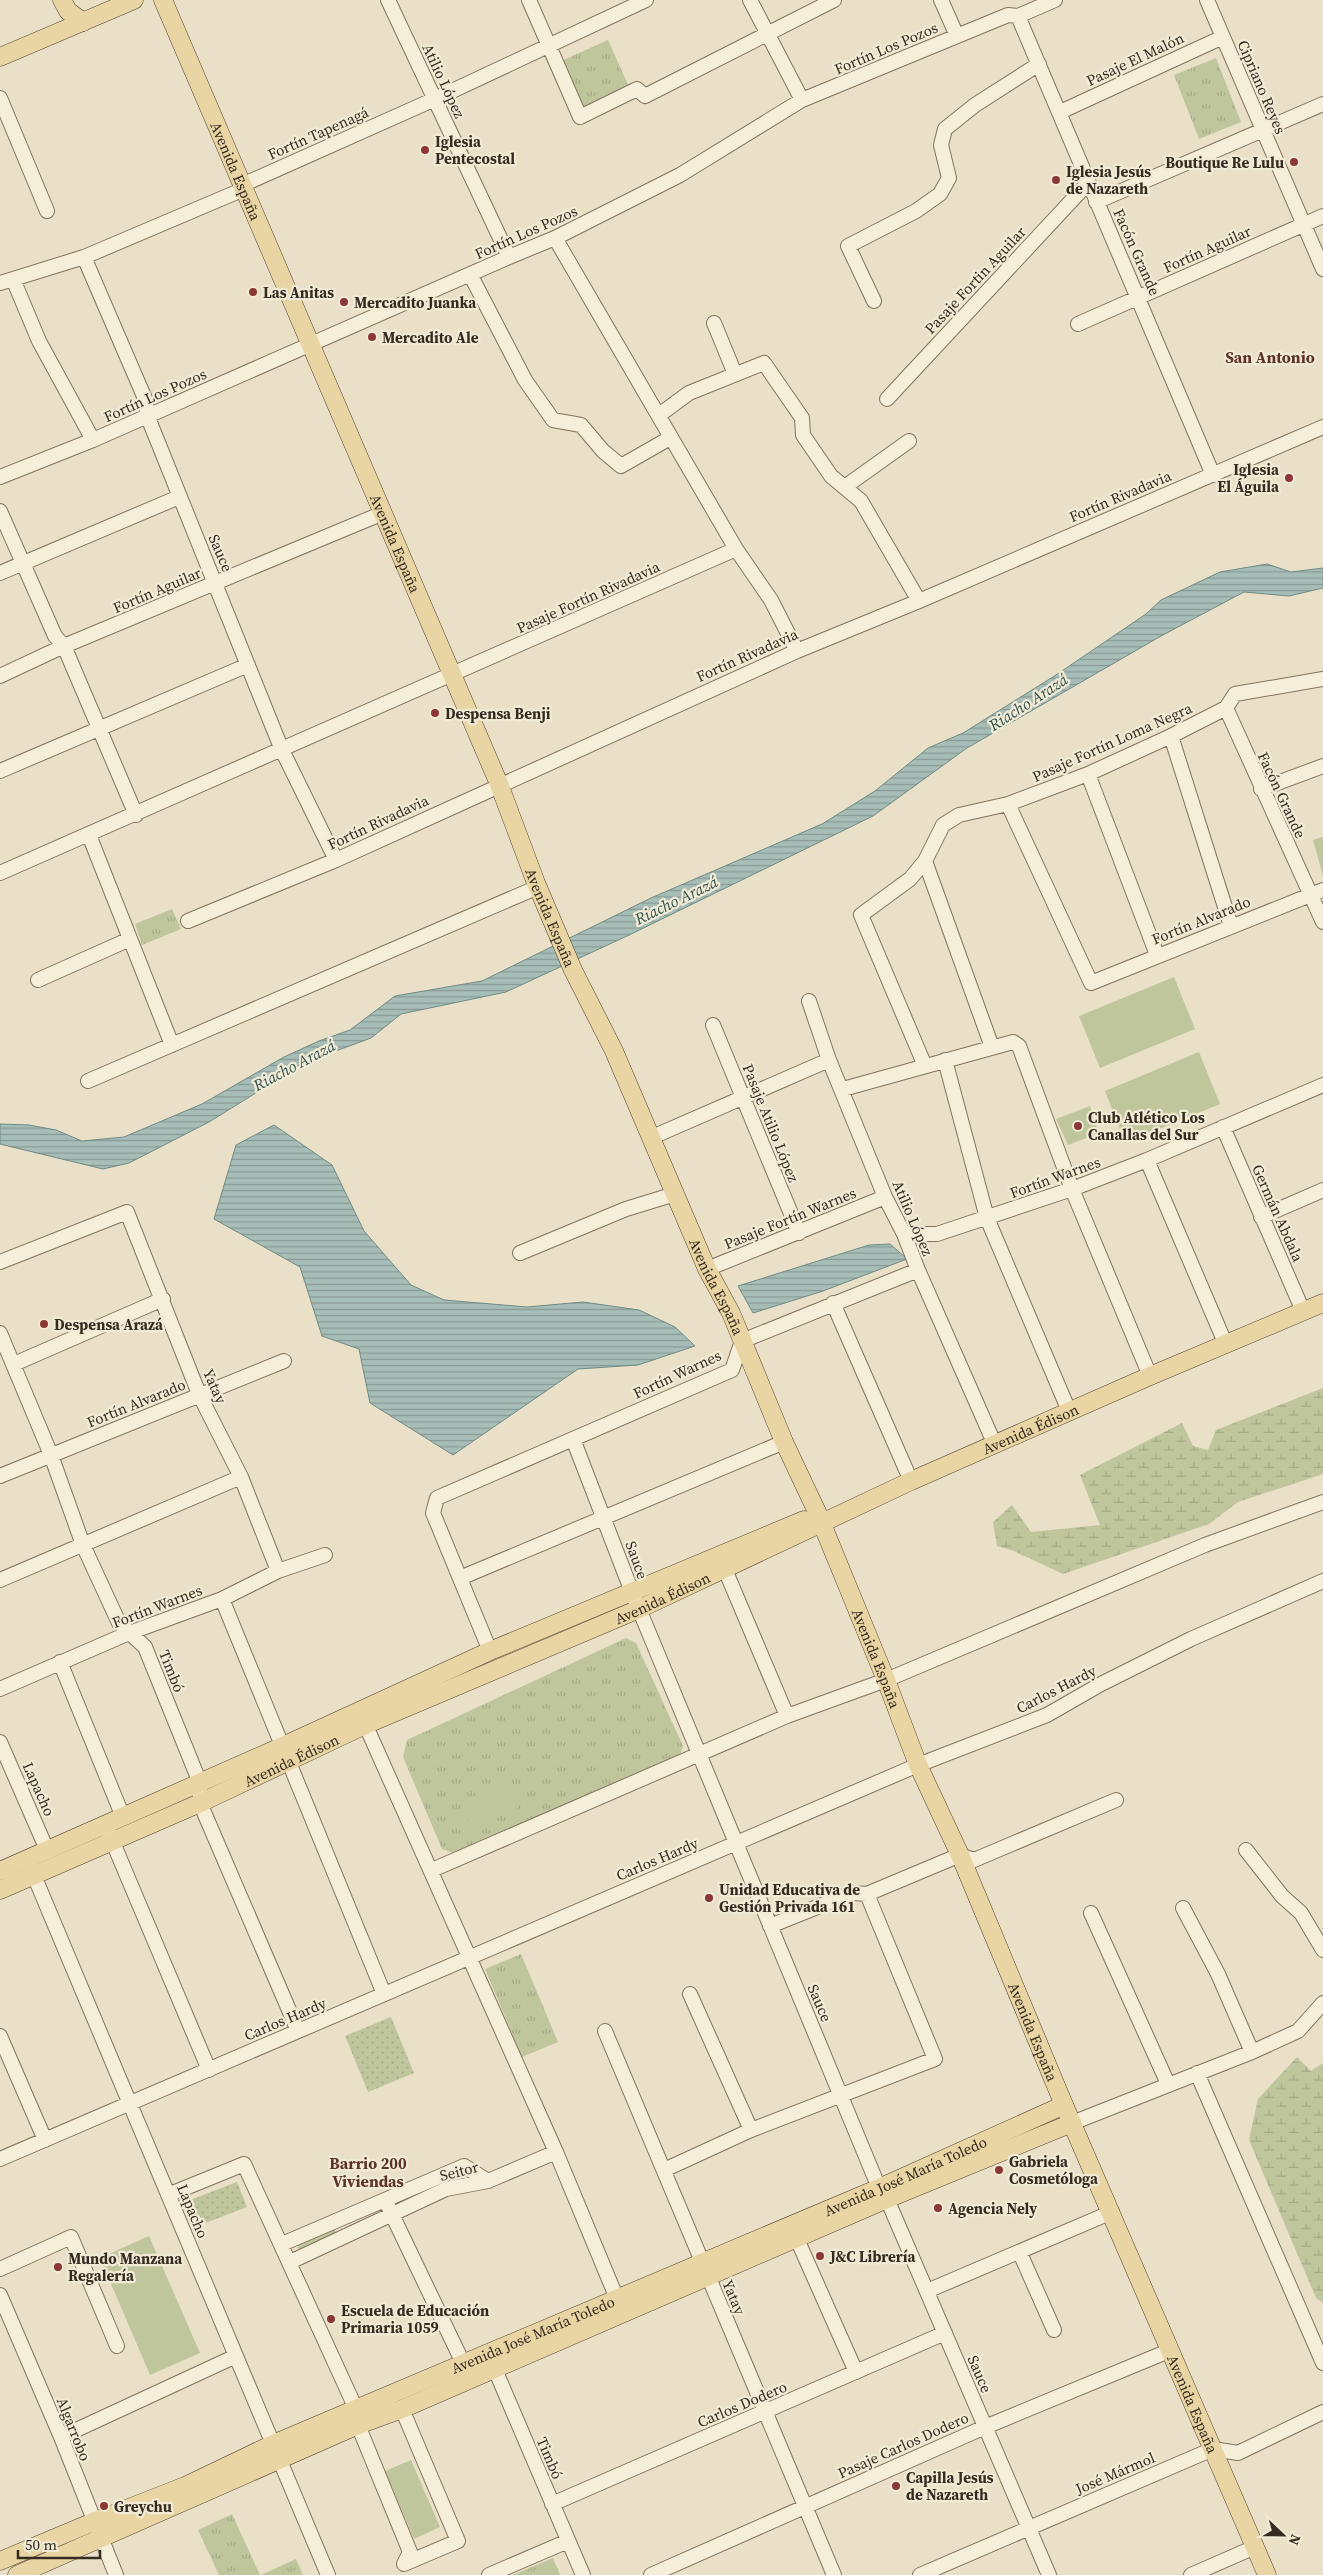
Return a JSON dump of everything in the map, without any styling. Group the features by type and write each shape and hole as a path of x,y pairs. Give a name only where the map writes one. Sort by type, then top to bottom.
{"main road":[{"path":"62,0 68,11 83,22"},
{"path":"0,57 134,0"},
{"name":"Avenida España","path":"163,0 500,784 538,887 573,970 614,1051 707,1269 731,1313 784,1442 820,1519 886,1680 918,1765 960,1855 1072,2123 1112,2212 1266,2575"},
{"name":"Avenida Édison","path":"994,1443 1066,1404 1149,1373 1302,1308 1323,1295"},
{"name":"Avenida Édison","path":"363,1718 639,1609 722,1563 910,1478 994,1443 1223,1338 1302,1308 1323,1303"},
{"name":"Avenida Édison","path":"0,1890 31,1867 47,1850 109,1833 200,1803 286,1754 363,1718 490,1651 632,1592 722,1563"},
{"name":"Avenida Édison","path":"0,1871 31,1867 109,1833 123,1817 200,1783 286,1754"},
{"name":"Avenida José María Toledo","path":"0,2561 185,2486 273,2444 357,2417 402,2409 617,2297 797,2239 883,2193 1064,2104"},
{"name":"Avenida José María Toledo","path":"17,2575 280,2461 357,2417 463,2363 491,2361 623,2314 705,2269 883,2193 1072,2123"}],"street":[{"name":"Atilio López","path":"388,0 509,257"},
{"path":"529,0 580,117 637,89 645,96 834,0"},
{"name":"Fortín Tapenagá","path":"7,281 84,256 236,192 242,185 435,99 646,0"},
{"path":"750,0 802,100"},
{"path":"941,0 957,36"},
{"name":"Fortín Los Pozos","path":"0,477 93,440 556,238 680,175 802,100 1008,15 1018,16 1055,0"},
{"name":"Cipriano Reyes","path":"1207,0 1323,269"},
{"name":"Facón Grande","path":"1018,16 1213,475"},
{"name":"Pasaje El Malón","path":"1060,112 1223,37"},
{"path":"874,300 848,246 916,211 940,194 949,178 941,145 945,129 975,105 1039,64"},
{"path":"0,98 47,211"},
{"path":"1096,202 1323,104"},
{"name":"Pasaje Fortin Aguilar","path":"887,399 1088,183"},
{"name":"Fortín Aguilar","path":"1078,324 1323,216"},
{"path":"556,238 670,438 736,549 771,600 797,650"},
{"name":"Sauce","path":"84,256 146,401 147,415 179,497 216,582 282,750 336,860"},
{"path":"470,274 525,380 553,420 581,425 603,451 621,466 670,438"},
{"path":"7,281 93,440"},
{"path":"714,323 735,374"},
{"path":"658,415 689,393 764,363 802,418 803,435 831,476 846,486 861,501 919,601"},
{"name":"Fortín Rivadavia","path":"188,921 336,860 797,650 919,601 1323,427"},
{"path":"846,486 909,441"},
{"path":"0,573 179,497"},
{"path":"0,511 55,636 64,646 136,814"},
{"name":"Fortín Aguilar","path":"0,676 64,646 383,513"},
{"name":"Pasaje Fortín Rivadavia","path":"0,873 736,549"},
{"path":"0,771 248,665"},
{"name":"Pasaje Fortín Loma Negra","path":"925,1066 861,915 910,880 925,861 943,825 959,815 1008,804 1088,774 1172,736 1226,708 1236,694 1323,679"},
{"name":"Facón Grande","path":"1226,708 1261,789 1317,892 1323,922"},
{"path":"1172,736 1231,926"},
{"path":"1261,789 1323,766"},
{"path":"1088,774 1157,955"},
{"name":"Fortín Alvarado","path":"1008,804 1091,983 1317,892"},
{"path":"88,835 172,1045"},
{"path":"925,861 992,1047"},
{"path":"88,1081 538,887"},
{"path":"38,980 130,939"},
{"name":"Atilio López","path":"809,1001 829,1060 843,1089 885,1197 904,1234 994,1443"},
{"name":"Pasaje Atilio López","path":"713,1025 799,1233"},
{"path":"843,1089 992,1047 1013,1042 1019,1046 1072,1189 1149,1373"},
{"path":"650,1138 829,1060"},
{"path":"946,1060 987,1218 1066,1404"},
{"name":"Fortín Warnes","path":"904,1234 937,1234 1072,1189 1147,1160 1323,1085"},
{"name":"Germán Abdala","path":"1223,1127 1302,1308"},
{"path":"1147,1160 1223,1338"},
{"path":"1261,1217 1323,1190"},
{"path":"520,1253 626,1209 675,1194"},
{"name":"Pasaje Fortín Warnes","path":"707,1269 885,1197"},
{"name":"Yatay","path":"0,1262 127,1212 199,1394 241,1477 278,1571"},
{"path":"742,1341 832,1303 918,1270"},
{"path":"14,1364 163,1299"},
{"path":"832,1303 910,1478"},
{"name":"Timbó","path":"0,1333 51,1455 83,1545 119,1623 145,1647 200,1783 200,1803 298,2031"},
{"name":"Fortín Warnes","path":"460,1578 433,1513 437,1498 732,1370 742,1341"},
{"name":"Fortín Alvarado","path":"0,1476 284,1360"},
{"name":"Sauce","path":"573,1438 632,1592 770,1926 883,2193 1049,2575"},
{"path":"490,1651 460,1578 784,1442"},
{"path":"0,1580 241,1477"},
{"path":"432,1870 787,1716 886,1680 1205,1545 1323,1502"},
{"name":"Fortín Warnes","path":"0,1689 129,1633 222,1599 278,1571 325,1554"},
{"path":"722,1563 787,1716"},
{"name":"Carlos Hardy","path":"0,2159 918,1765 1047,1715 1101,1684 1191,1639 1323,1581"},
{"path":"222,1599 384,1994"},
{"path":"60,1662 123,1817"},
{"path":"363,1718 556,2152 623,2314"},
{"name":"Lapacho","path":"0,1742 47,1850"},
{"path":"770,1926 852,1893 867,1894 960,1855 974,1860 1116,1800"},
{"path":"109,1833 209,2070"},
{"path":"1246,1850 1282,1896 1301,1913 1323,1950"},
{"name":"Lapacho","path":"31,1867 328,2575"},
{"path":"664,2170 752,2130 935,2059 867,1894"},
{"path":"1182,1908 1218,1974 1252,2052"},
{"path":"1091,1914 1168,2084"},
{"path":"690,1994 752,2130"},
{"path":"1072,2123 1252,2052 1298,2031 1323,2003"},
{"name":"Yatay","path":"605,2031 804,2508 834,2575"},
{"path":"0,2036 45,2140"},
{"path":"1197,2073 1323,2363"},
{"name":"Seitor","path":"290,2262 446,2189 488,2181 556,2152"},
{"path":"168,2195 244,2164 282,2244 357,2417 410,2552 404,2564 458,2541 402,2409"},
{"path":"282,2244 464,2166 488,2181"},
{"path":"386,2200 463,2363"},
{"path":"927,2291 1020,2253 1112,2212"},
{"path":"0,2269 71,2237 117,2346"},
{"path":"797,2239 856,2372"},
{"path":"1020,2253 1054,2330"},
{"name":"Algarrobo","path":"0,2295 61,2437 93,2522 116,2575"},
{"name":"Carlos Dodero","path":"552,2504 945,2333"},
{"name":"Pasaje Carlos Dodero","path":"651,2575 985,2427 1170,2350"},
{"path":"61,2437 236,2356"},
{"name":"Timbó","path":"491,2361 582,2575"},
{"path":"1213,2449 1238,2453 1323,2412"},
{"name":"José Mármol","path":"920,2575 1213,2449"},
{"path":"489,2575 568,2541"},
{"path":"1191,2575 1255,2547"}],"green space":[{"path":"608,40 630,89 581,111 559,62"},
{"path":"1216,58 1241,122 1199,139 1174,75"},
{"path":"1323,837 1323,876 1313,840"},
{"path":"172,909 181,929 142,945 135,924"},
{"path":"1174,977 1195,1029 1100,1068 1079,1016"},
{"path":"1199,1052 1220,1104 1125,1143 1105,1091"},
{"name":"Club Atlético Los Canallas del Sur","path":"1090,1106 1099,1133 1068,1145 1056,1119"},
{"path":"1323,1388 1323,1474 1238,1502 1209,1524 1063,1574 1014,1551 997,1546 993,1522 1012,1505 1031,1532 1100,1525 1080,1475 1182,1423 1193,1446 1208,1450 1216,1430"},
{"path":"626,1638 636,1643 683,1746 680,1756 453,1853 442,1849 403,1757 407,1740"},
{"path":"507,1782 518,1808 472,1829 460,1803"},
{"path":"521,1954 558,2042 522,2057 485,1969"},
{"path":"391,2017 414,2073 368,2092 345,2036"},
{"path":"1297,2057 1311,2071 1323,2063 1323,2303 1316,2298 1249,2140 1258,2099"},
{"path":"237,2182 247,2207 195,2227 185,2202"},
{"path":"333,2226 337,2234 299,2250 296,2243"},
{"path":"149,2236 200,2353 150,2375 100,2258"},
{"path":"411,2460 440,2527 414,2539 385,2471"},
{"path":"232,2514 260,2575 219,2575 198,2530"},
{"path":"553,2558 560,2575 513,2575"},
{"path":"296,2559 303,2575 261,2575"}],"water":[{"name":"Riacho Arazá","path":"1267,564 1291,572 1323,568 1323,588 1289,596 1244,592 1161,636 967,748 873,816 627,936 506,992 401,1014 371,1038 333,1052 280,1078 209,1122 129,1163 103,1169 0,1144 0,1124 29,1125 56,1130 82,1141 124,1137 202,1104 284,1057 319,1041 350,1030 395,996 482,981 651,898 822,824 875,791 928,748 963,733 1056,675 1146,614 1161,600 1220,572"},
{"path":"274,1125 332,1165 364,1231 411,1285 444,1300 527,1307 583,1302 639,1310 675,1327 695,1346 638,1365 578,1369 453,1455 370,1403 359,1349 322,1336 300,1267 214,1219 236,1145"},
{"path":"890,1244 907,1259 823,1291 753,1313 738,1286 869,1245"}],"place":[{"name":"Iglesia Pentecostal","path":"425,150"},
{"name":"Boutique Re Lulu","path":"1294,162"},
{"name":"Iglesia Jesús de Nazareth","path":"1056,180"},
{"name":"Las Anitas","path":"253,292"},
{"name":"Mercadito Juanka","path":"344,302"},
{"name":"Mercadito Ale","path":"372,337"},
{"name":"Iglesia El Águila","path":"1289,478"},
{"name":"Despensa Benji","path":"435,713"},
{"name":"Club Atlético Los Canallas del Sur","path":"1078,1126"},
{"name":"Despensa Arazá","path":"44,1324"},
{"name":"Unidad Educativa de Gestión Privada 161","path":"709,1898"},
{"name":"Gabriela Cosmetóloga","path":"999,2170"},
{"name":"Agencia Nely","path":"938,2208"},
{"name":"J&C Librería","path":"820,2256"},
{"name":"Mundo Manzana Regalería","path":"58,2267"},
{"name":"Escuela de Educación Primaria 1059","path":"331,2319"},
{"name":"Capilla Jesús de Nazareth","path":"896,2486"},
{"name":"Greychu","path":"104,2506"}],"district":[{"name":"San Antonio","path":"1270,357"},
{"name":"Barrio 200 Viviendas","path":"368,2172"}]}
